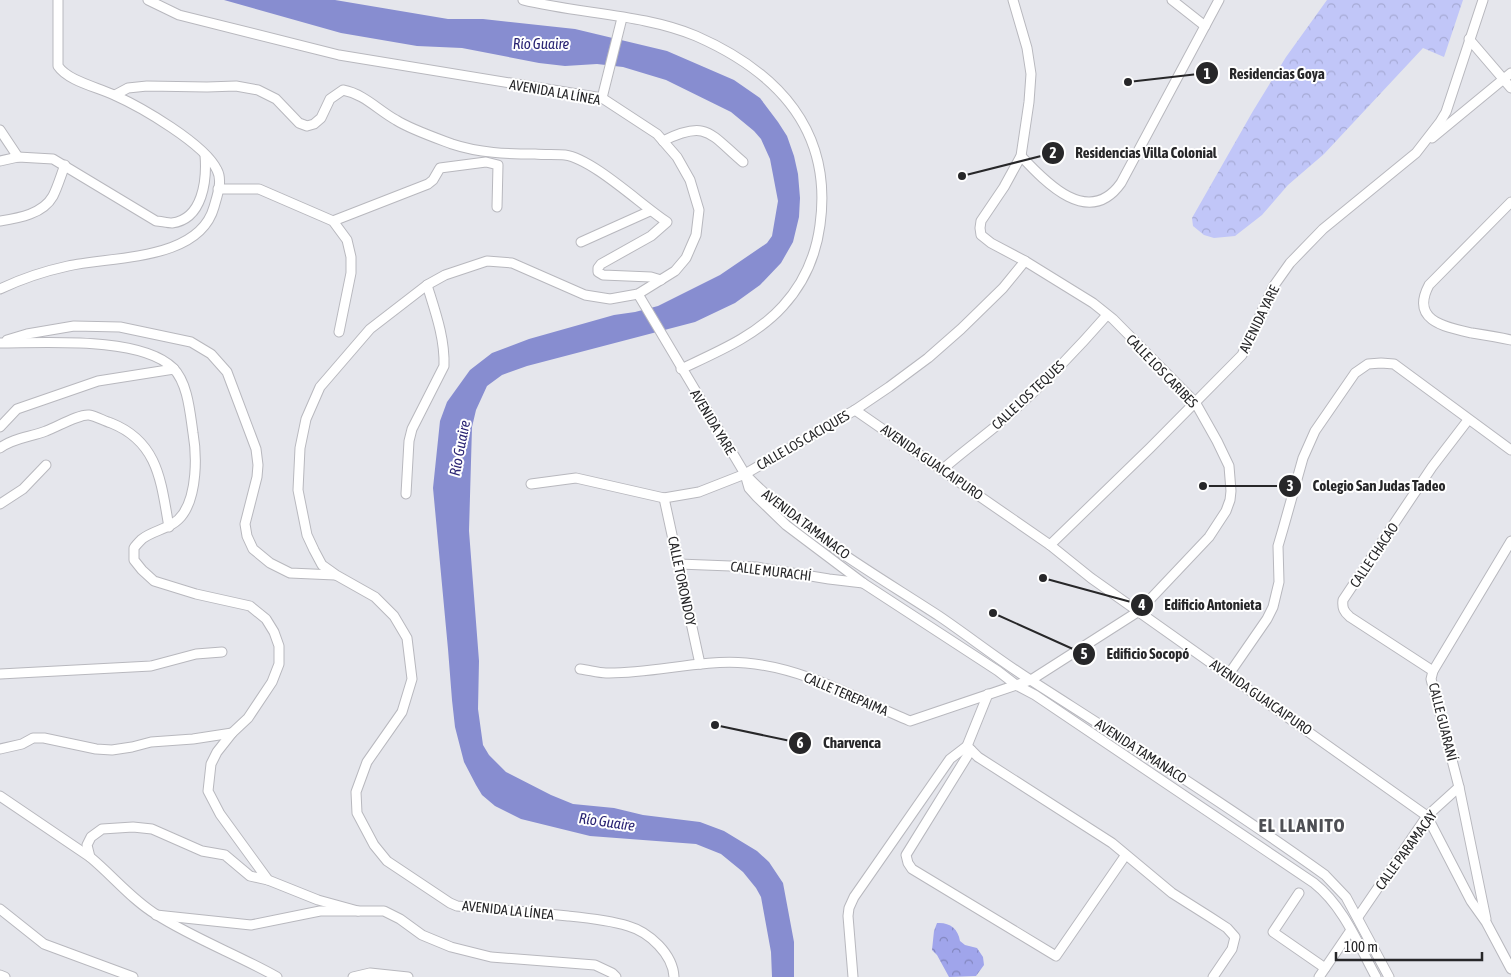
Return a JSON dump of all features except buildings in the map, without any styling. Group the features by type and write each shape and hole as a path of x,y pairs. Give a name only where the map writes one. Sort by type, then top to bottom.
{"street":[{"path":"0,289 15,281 68,266 153,253 177,246 200,232 211,219 218,189 218,171 206,155 184,135 115,96 63,74 58,66 58,0"},
{"name":"AVENIDA LA LÍNEA","path":"148,0 179,15 338,55 602,98 657,134 677,157 690,180 699,210 696,235 686,258 675,271 638,294 610,299 585,295 512,263 487,261 446,275 427,285 370,329 320,387 306,419 300,448 298,490 307,535 322,565 375,597 394,616 407,638 412,679 402,712 367,762 356,792 357,813 374,845 387,861 457,906 606,920 630,926 646,934 658,945 666,955 674,977"},
{"path":"523,0 546,6 669,26 696,36 746,62 768,80 786,98 802,121 816,151 822,193 818,241 799,286 783,307 762,325 739,341 681,369"},
{"path":"1012,0 1028,48 1031,74 1029,102 1020,156 1059,192 1085,202 1106,198 1114,193 1121,183 1219,0"},
{"path":"1172,0 1205,26"},
{"name":"AVENIDA YARE","path":"1050,545 1242,355 1273,288 1290,263 1323,229 1416,152 1440,122 1446,112 1483,0"},
{"path":"602,98 622,18"},
{"path":"1469,39 1511,88"},
{"path":"1416,152 1511,73"},
{"path":"115,96 128,88 147,86 236,86 258,90 276,99 299,123 307,126 314,124 322,118 330,99 343,90 362,97 397,121 452,144 479,151 507,154 566,155 583,161 600,171 650,211 667,222 651,236 601,264 598,272 603,275 651,277 661,280"},
{"path":"0,130 18,157"},
{"path":"663,141 681,132 700,130 708,132 743,162"},
{"path":"0,161 18,157 53,159 156,221 171,223 184,218 198,206 207,173 206,155"},
{"name":"CALLE LOS CARIBES","path":"1016,685 1031,680 1139,611 1209,537 1226,511 1231,491 1229,466 1195,402 1093,303 981,235 981,221 1004,187 1020,156"},
{"path":"333,221 428,184 433,180 440,168 486,162 498,165 497,207"},
{"path":"0,221 21,218 44,207 52,197 65,165"},
{"path":"218,189 259,189 333,221 348,240 351,257 351,273 338,332"},
{"path":"1511,202 1429,285 1424,294 1423,303 1430,318 1446,327 1511,340"},
{"path":"581,242 650,211"},
{"name":"CALLE LOS CACIQUES","path":"531,484 576,478 664,498 700,492 745,474 889,388 961,329 1003,288 1025,261"},
{"path":"406,494 409,441 412,429 444,366 440,328 427,285"},
{"name":"AVENIDA YARE","path":"638,294 745,474"},
{"name":"CALLE LOS TEQUES","path":"943,469 997,425 1043,383 1080,346 1107,315"},
{"path":"0,343 27,334 74,326 120,327 191,342 212,354 227,372 256,449 257,478 245,524 247,536 253,549 270,563 290,572 336,575"},
{"path":"0,343 89,342 144,352 160,358 174,369 186,392 194,436 196,471 191,497 183,514 168,527 142,538 134,548 134,560 154,581 196,594 250,606 266,619 274,632 278,646 279,664 272,682 248,718 232,733 218,752 211,764 208,791 220,814 268,880"},
{"path":"1228,674 1267,619 1272,607 1279,582 1278,546 1303,458 1315,431 1355,373 1368,364 1380,362 1394,364 1511,450"},
{"path":"0,427 17,409 98,381 174,369"},
{"name":"AVENIDA GUAICAIPURO","path":"855,410 943,469 1050,545 1091,578 1427,816 1471,901 1486,922 1511,969"},
{"path":"0,448 8,442 37,434 76,418 89,415 120,427 135,437 148,452 160,477 168,527"},
{"name":"CALLE CHACAO","path":"1433,671 1350,617 1344,612 1342,606 1343,600 1432,467 1468,420"},
{"path":"0,504 23,488 46,465"},
{"name":"AVENIDA TAMANACO","path":"745,474 750,488 756,497 786,525 863,583 998,671 1016,685 1035,695 1314,883 1333,900 1376,977"},
{"name":"AVENIDA TAMANACO","path":"745,474 775,504 887,584 938,616 1325,875 1340,889 1358,917 1389,977"},
{"name":"CALLE TORONDOY","path":"664,498 700,664"},
{"name":"CALLE GUARANÍ","path":"1486,922 1459,787 1431,679 1433,671 1511,541"},
{"name":"CALLE MURACHÍ","path":"679,564 756,567 863,583"},
{"path":"0,674 152,666 196,654 222,652"},
{"name":"CALLE TEREPAIMA","path":"580,669 605,673 700,664 746,663 786,670 833,686 910,721 1016,685"},
{"path":"988,694 969,748 906,855 912,869 1056,956 1126,856"},
{"path":"0,749 22,744 33,738 44,738 96,749 112,750 151,742 232,733"},
{"path":"969,748 978,757 1112,843 1172,893 1216,920 1235,937 1232,949 1213,977"},
{"path":"852,977 848,916 854,897 950,759 969,748"},
{"name":"CALLE PARAMACAY","path":"1358,917 1427,816 1459,787"},
{"path":"0,796 90,857 156,914 213,946 277,977"},
{"path":"90,857 87,845 92,837 102,829 133,827 152,829 202,851 225,855 250,876 268,880 318,900 358,911"},
{"path":"1299,893 1273,932 1325,968"},
{"path":"0,908 44,944 133,977"},
{"path":"156,914 251,925 320,911 384,911 400,919 422,936 451,947 491,957 595,965 616,977"},
{"path":"1319,977 1351,930"},
{"path":"353,977 370,973 408,977"},
{"path":"0,975 5,977"}],"green space":[{"path":"1327,0 1463,0 1444,57 1423,48 1324,154 1288,185 1262,215 1235,236 1214,238 1204,235 1193,226 1192,218 1286,57"},
{"path":"937,923 949,925 955,929 960,941 965,945 977,948 983,957 984,965 976,976 949,977 937,955 932,950"}],"water":[{"name":"Río Guaire","path":"224,0 335,0 448,19 483,19 575,29 667,51 734,80 760,98 787,136 798,174 799,217 793,242 781,263 760,285 735,303 695,322 527,366 502,375 487,386 476,410 472,427 469,531 479,661 478,709 483,745 489,755 506,772 573,804 614,808 643,815 700,822 724,831 757,851 769,862 783,883 794,942 794,977 772,977 771,952 761,897 743,872 721,854 696,844 590,836 521,819 495,806 482,795 464,762 455,727 433,488 440,421 447,402 470,370 492,353 529,339 614,315 658,306 720,275 767,243 772,236 778,201 770,159 761,139 731,112 666,80 623,67 597,64 565,66 539,63 462,48 417,46 341,33"}],"place":[{"name":"Residencias Goya","path":"1128,82"},
{"name":"Residencias Villa Colonial","path":"962,176"},
{"name":"Colegio San Judas Tadeo","path":"1203,486"},
{"name":"Edificio Antonieta","path":"1043,578"},
{"name":"Edificio Socopó","path":"993,613"},
{"name":"Charvenca","path":"715,725"}],"district":[{"name":"EL LLANITO","path":"1302,825"}]}
